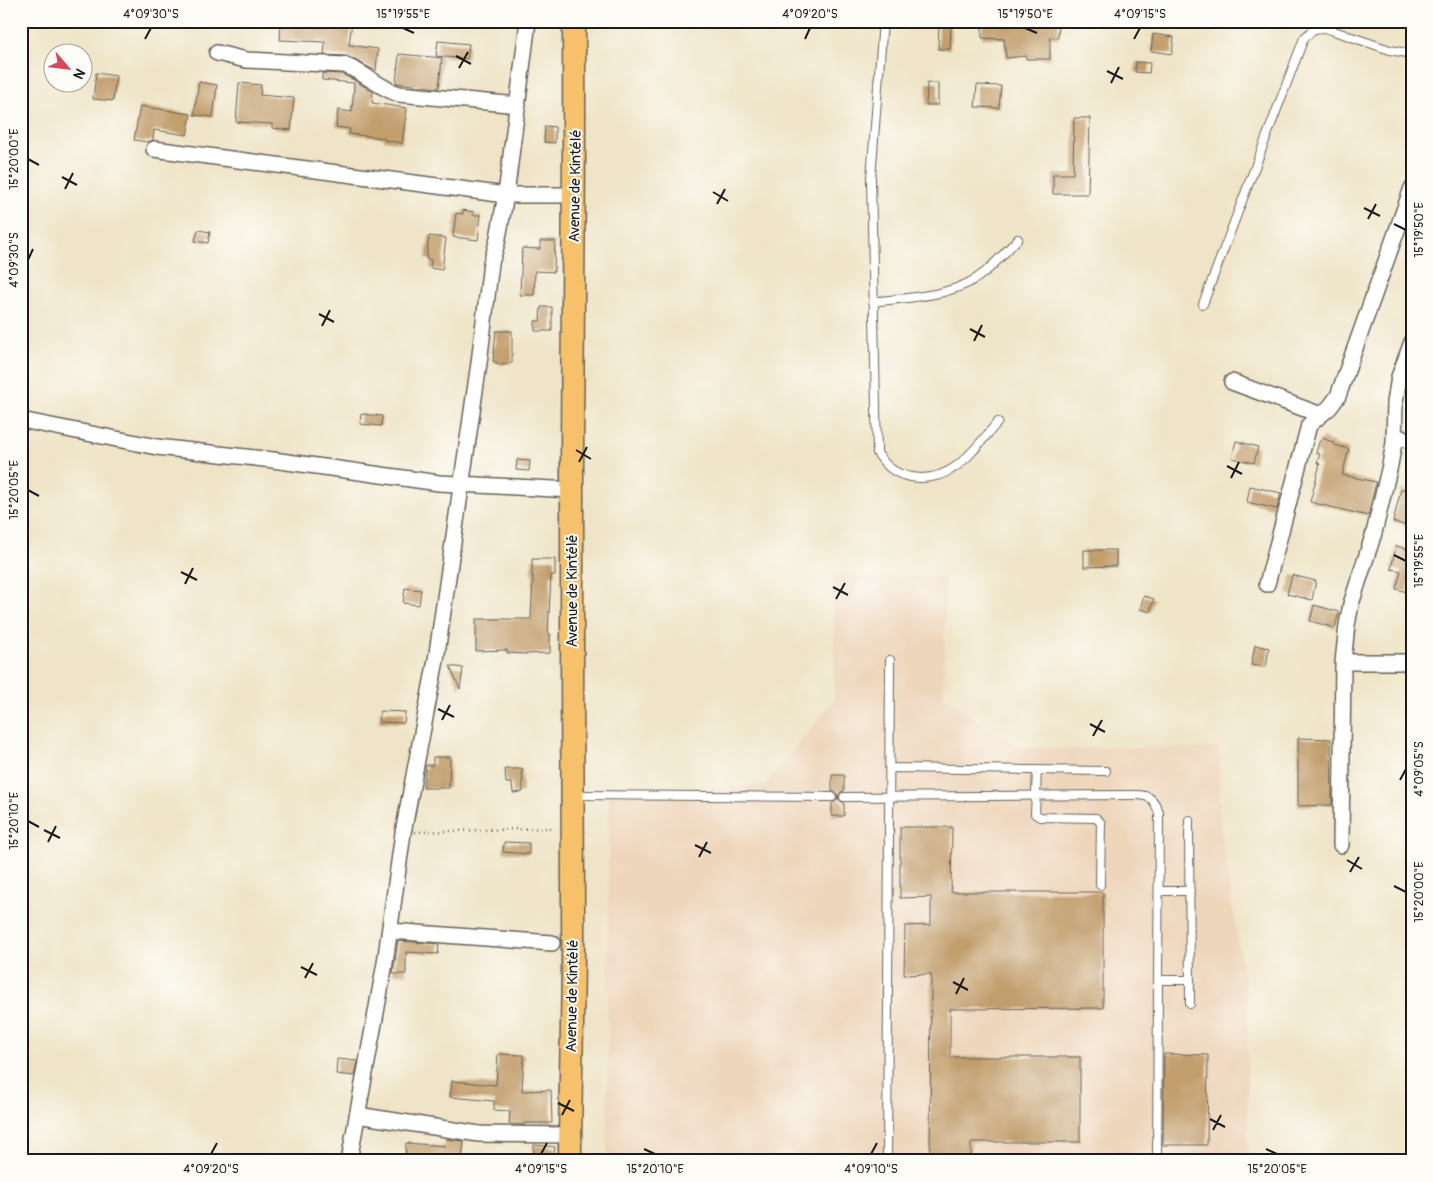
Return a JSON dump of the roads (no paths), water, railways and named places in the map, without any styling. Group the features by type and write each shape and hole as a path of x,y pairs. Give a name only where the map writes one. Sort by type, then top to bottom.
{"main road":[{"name":"Avenue de Kintélé","path":"570,1161 573,902 571,828 575,195 574,21"}],"street":[{"path":"349,1161 390,931 404,833 436,660 460,485 480,363 491,262 497,243 506,196 528,21"},
{"path":"217,53 246,60 344,65 354,68 387,90 400,94 518,105"},
{"path":"154,149 506,196 575,195"},
{"path":"1267,584 1310,425 1330,407 1338,396 1412,188"},
{"path":"1341,845 1343,662 1350,611 1374,533 1390,465 1399,377 1411,344"},
{"path":"1232,382 1321,415"},
{"path":"21,420 157,447 273,460 439,483 572,490"},
{"path":"1394,436 1412,440"},
{"path":"1343,662 1412,662"},
{"path":"390,931 552,943"},
{"path":"357,1115 479,1134 570,1135"}],"lane":[{"path":"883,21 871,178 877,453 886,466 903,475 919,478 936,478 950,472 963,461 998,422"},
{"path":"1203,304 1304,38 1314,29 1325,28 1390,50 1412,54"},
{"path":"874,302 930,295 957,288 984,273 1018,239"},
{"path":"887,1161 890,660"},
{"path":"890,768 1106,772"},
{"path":"1036,770 1034,814 1040,817 1090,817 1096,818 1101,823 1100,885"},
{"path":"572,794 832,797"},
{"path":"844,797 1148,795 1155,801 1159,813 1157,1160 1116,1161"},
{"path":"1189,820 1190,1004"},
{"path":"1159,891 1190,891"},
{"path":"1158,980 1190,980"}]}
